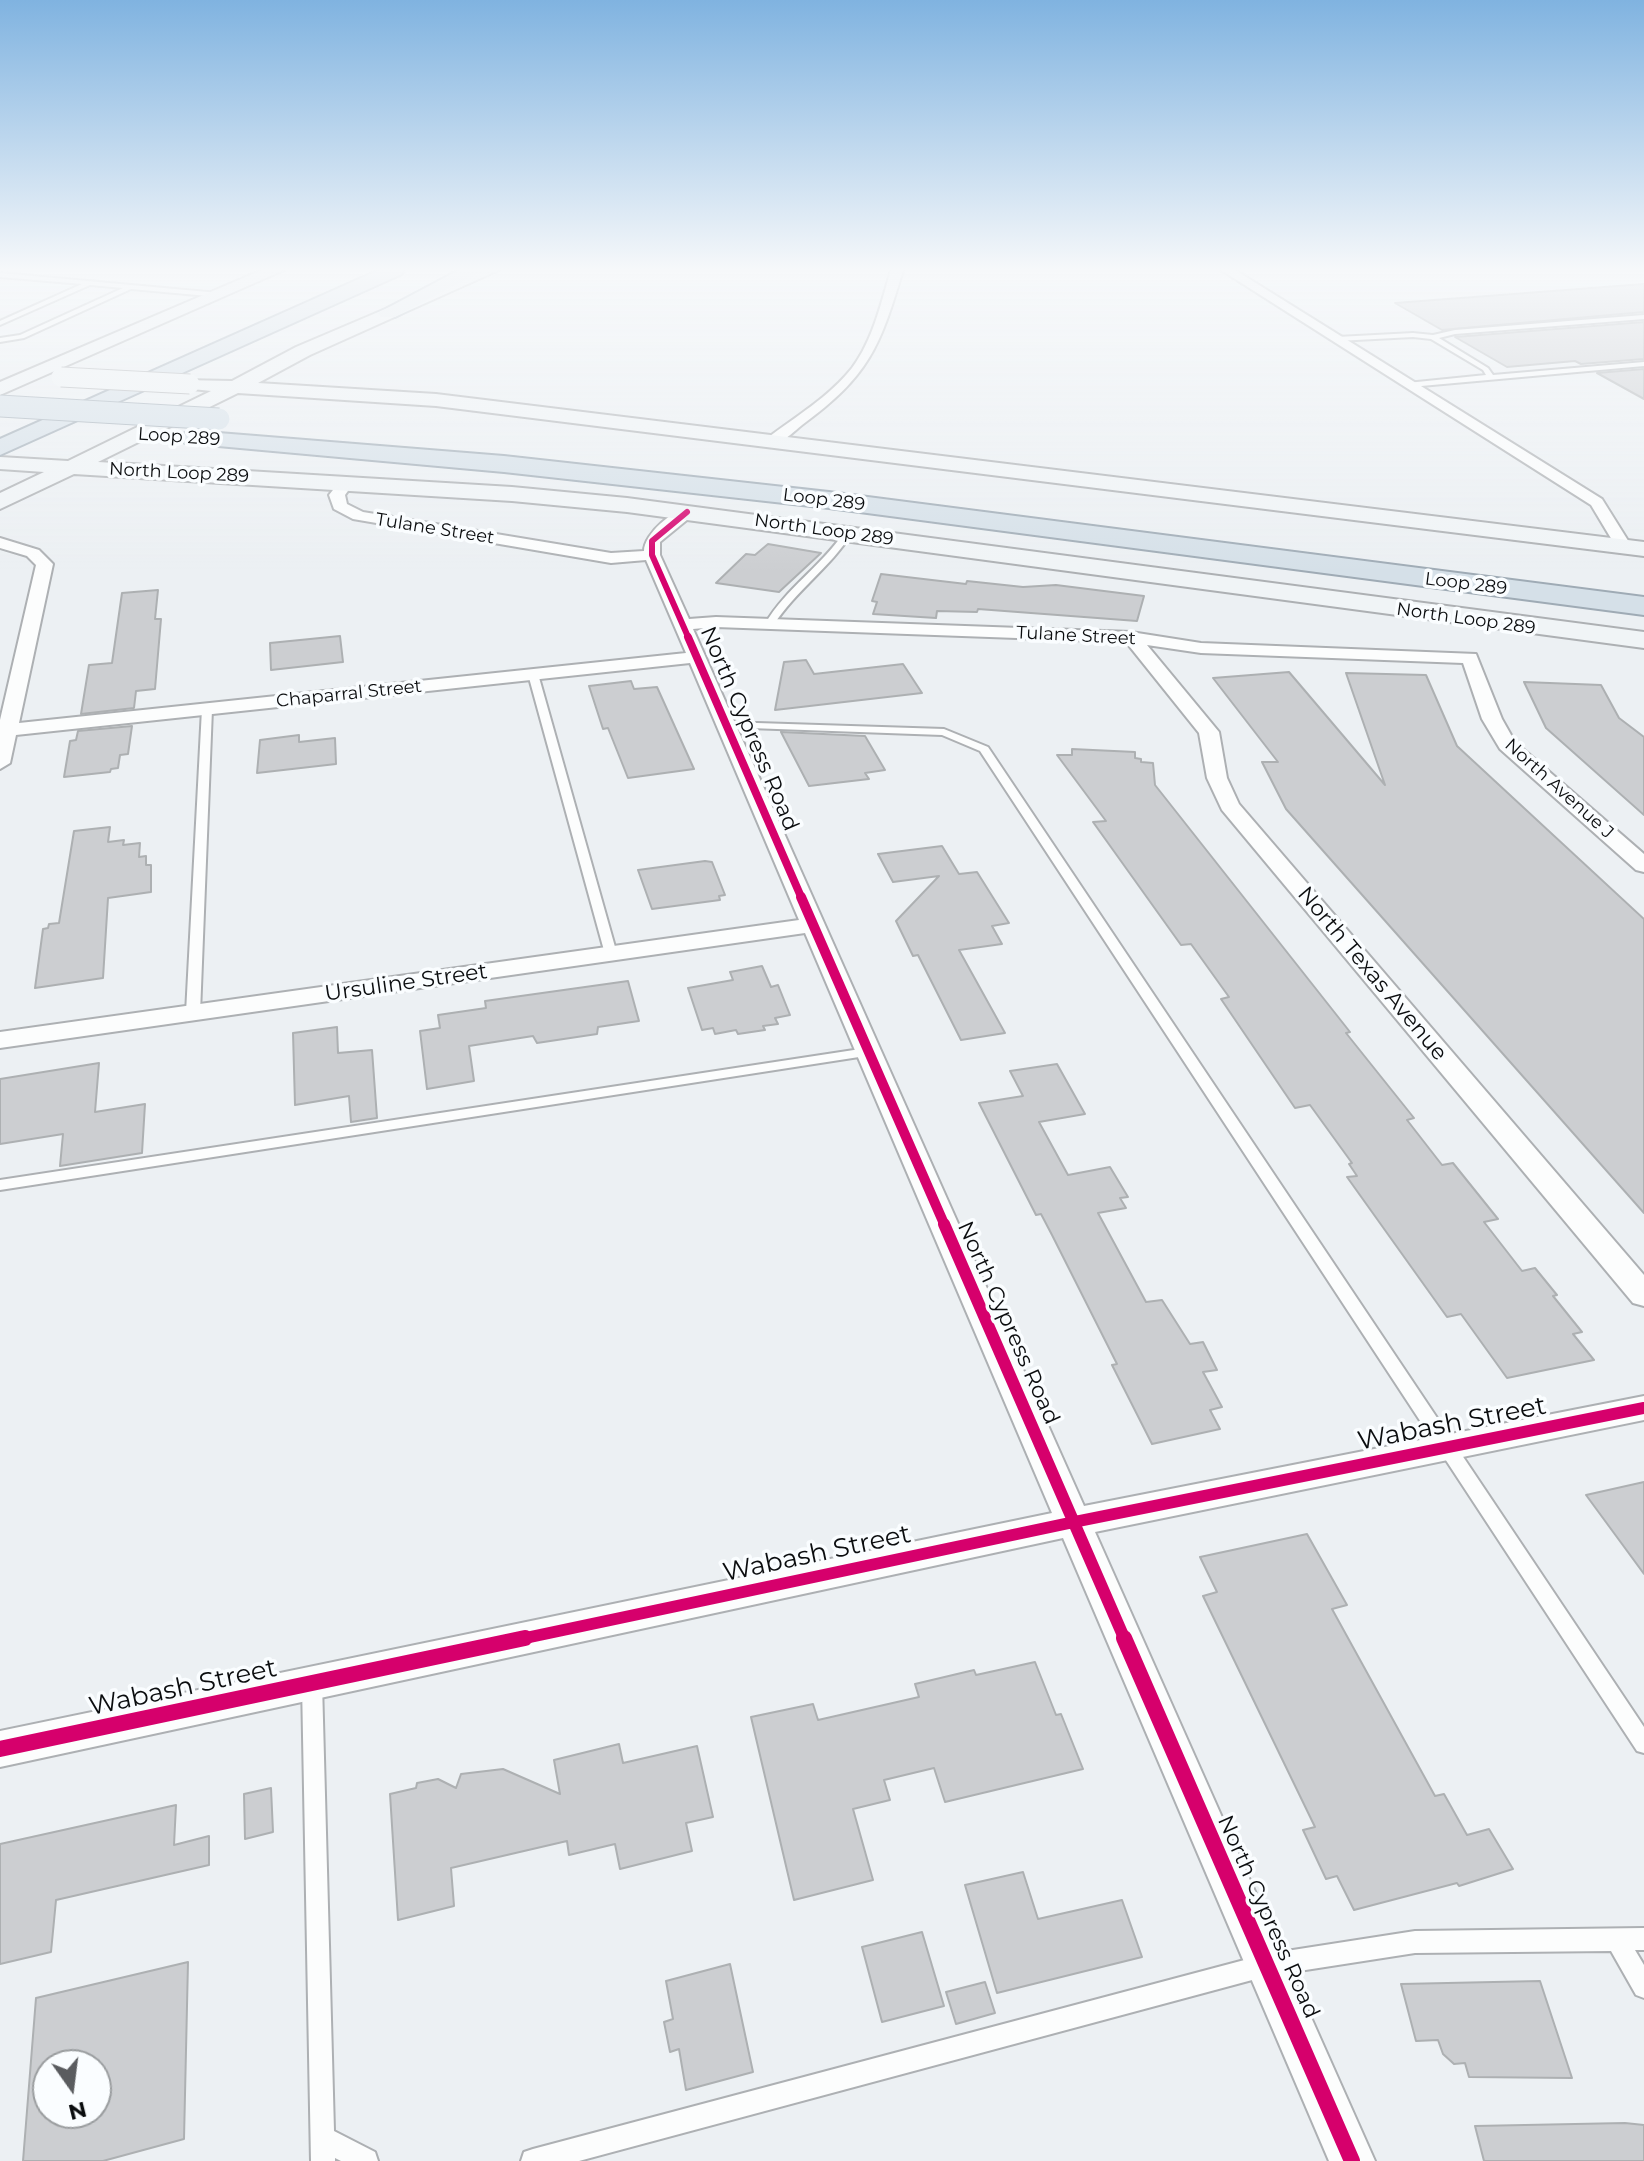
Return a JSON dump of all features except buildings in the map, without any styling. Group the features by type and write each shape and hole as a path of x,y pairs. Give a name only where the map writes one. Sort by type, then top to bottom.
{"highway":[{"path":"0,426 122,371"},
{"path":"0,448 171,371"},
{"name":"Loop 289","path":"0,406 219,419 534,444 735,466 1563,570"},
{"name":"Loop 289","path":"0,426 364,451 636,478 829,500 1644,606"},
{"path":"512,494 778,509 1230,554"}],"main road":[{"path":"0,389 23,371"},
{"path":"43,371 61,377 436,400 1634,548"},
{"path":"0,502 266,371"},
{"path":"359,377 436,400"},
{"name":"North Loop 289","path":"0,463 512,494 687,512 1344,603 1644,640"},
{"path":"0,512 71,492 155,481 262,478"}],"street":[{"path":"771,442 856,371"},
{"path":"1388,371 1597,502 1634,548"},
{"name":"Tulane Street","path":"345,484 337,495 340,506 359,516 611,558 652,555"},
{"path":"652,555 652,541 687,512"},
{"path":"0,543 33,553 45,564 4,731 0,763"},
{"name":"North Cypress Road","path":"652,555 1352,2161"},
{"name":"Tulane Street","path":"683,625 716,622 1131,637 1201,648 1470,658"},
{"name":"North Texas Avenue","path":"1131,637 1209,732 1217,778 1229,806 1644,1295"},
{"name":"Chaparral Street","path":"4,731 698,657"},
{"name":"North Avenue J","path":"1470,658 1492,719 1507,745 1644,865"},
{"name":"Ursuline Street","path":"0,1040 812,925"},
{"name":"Wabash Street","path":"0,1749 1074,1522 1644,1408"}],"lane":[{"path":"1487,371 1491,377"},
{"path":"1410,385 1563,371"},
{"path":"770,624 810,574 841,547 848,533"},
{"path":"533,674 611,954"},
{"path":"193,1013 207,709"},
{"path":"726,725 944,732 984,749 1644,1744"},
{"path":"0,1185 867,1052"},
{"path":"312,1683 322,2150 366,2161"},
{"path":"533,2161 1267,1965 1415,1942 1644,1939"},
{"path":"1617,1940 1644,1987"}],"cycle path":[{"path":"687,512 652,541 652,555 1352,2161"},
{"path":"0,1749 1074,1522 1644,1408"}]}
